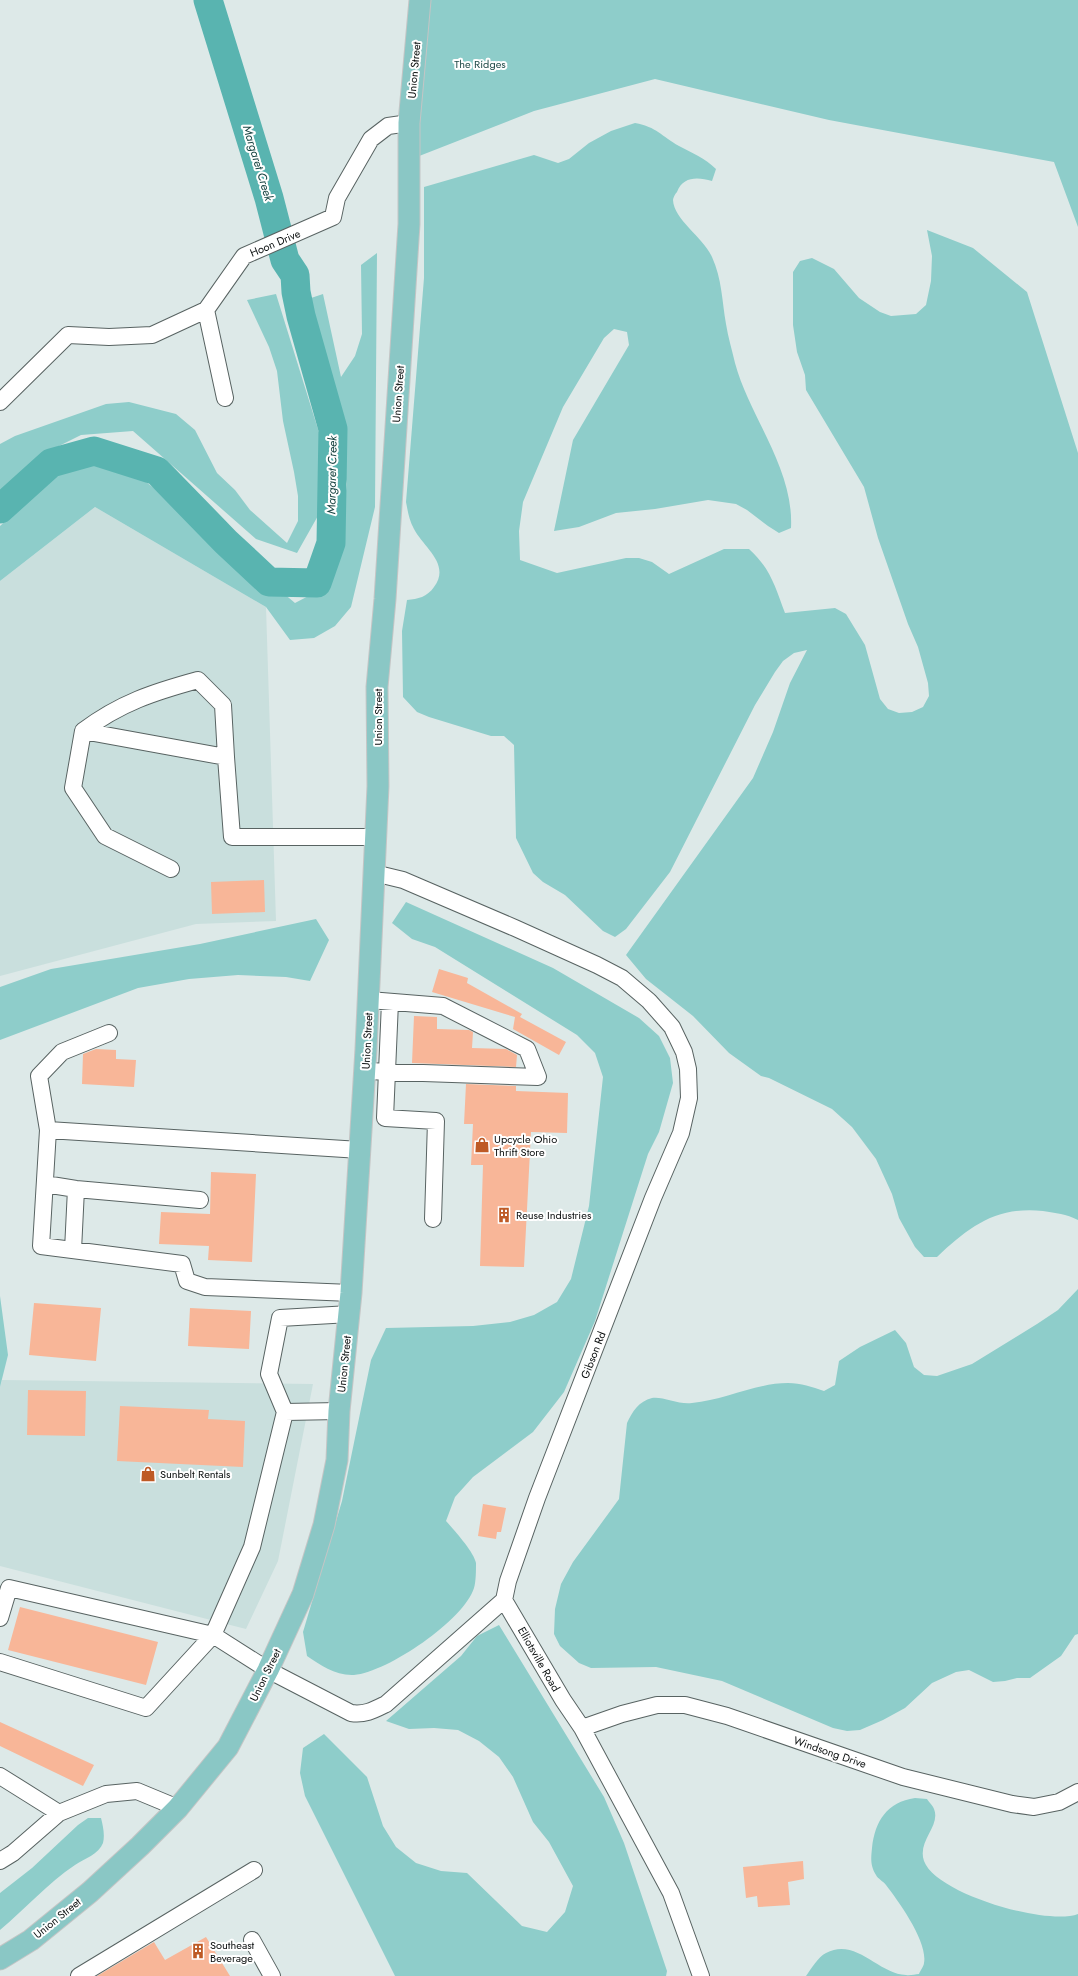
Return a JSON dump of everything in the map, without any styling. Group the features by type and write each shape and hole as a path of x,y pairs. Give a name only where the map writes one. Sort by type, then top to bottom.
{"main road":[{"name":"Union Street","path":"0,1959 31,1940 90,1892 140,1846 178,1808 228,1747 268,1670 303,1594 324,1525 336,1460 339,1411 350,1314 369,1000 378,781 377,687 385,599 409,224 410,124 420,0"}],"street":[{"name":"Hoon Drive","path":"206,310 244,256 333,217 338,198 371,139 388,126 410,124"},
{"path":"0,402 68,335 104,343 152,335 206,310 225,398"},
{"path":"171,869 105,836 73,788 83,731 104,715 152,693 198,680 223,705 232,838 376,837"},
{"path":"83,731 226,757"},
{"name":"Gibson Rd","path":"374,873 403,880 611,971 637,990 672,1027 684,1052 688,1069 689,1098 681,1133 653,1198 530,1516 508,1581 504,1600"},
{"path":"365,1071 538,1077 527,1049 444,1006 369,1000"},
{"path":"385,1118 390,1002"},
{"path":"109,1033 62,1052 38,1076 48,1130 41,1246 182,1264 187,1281 205,1287 351,1293"},
{"path":"362,1116 436,1122 434,1219"},
{"path":"48,1130 360,1150"},
{"path":"45,1184 76,1189 200,1200"},
{"path":"73,1250 76,1189"},
{"path":"0,1662 146,1708 213,1635 252,1547 285,1412 269,1374 280,1318 350,1314"},
{"path":"285,1412 339,1411"},
{"path":"0,1618 9,1588 213,1635 268,1670 352,1713 360,1714 368,1713 386,1704 504,1600"},
{"name":"Elliotsville Road","path":"504,1600 563,1700 582,1728 671,1893 701,1976"},
{"name":"Windsong Drive","path":"582,1728 622,1714 657,1705 685,1705 727,1716 903,1777 1012,1804 1034,1807 1059,1802 1078,1792"},
{"path":"0,1776 59,1813"},
{"path":"0,1861 13,1853 59,1813 106,1794 137,1791 178,1808"},
{"path":"78,1976 254,1870"},
{"path":"252,1940 272,1976"}],"shaded area":[{"path":"95,507 266,607 276,921 196,924 0,976 0,581"},
{"name":"Sunbelt Rentals","path":"2,1380 313,1384 278,1561 246,1629 0,1566 0,1387"}],"green space":[{"name":"The Ridges","path":"420,0 1078,0 1078,227 1054,162 829,120 655,79 534,111 409,160"},
{"path":"635,123 654,129 679,146 703,159 716,169 712,181 701,179 687,180 680,187 673,200 678,215 708,250 715,265 720,282 727,329 735,363 750,404 779,464 786,485 790,506 791,528 779,533 736,504 708,500 655,509 616,513 579,527 554,531 573,440 629,345 627,332 614,329 604,338 563,407 523,502 519,531 520,560 557,573 626,558 639,558 652,562 669,574 724,549 749,549 756,556 772,579 785,613 835,608 846,614 865,645 880,699 888,709 899,713 912,712 923,707 929,696 928,683 918,647 908,624 878,538 864,487 806,390 805,375 797,352 793,325 793,272 800,261 812,258 834,269 859,298 880,312 891,316 916,314 926,305 931,281 932,256 927,230 973,248 1027,292 1078,453 1078,1220 1065,1215 1043,1211 1026,1210 997,1215 960,1236 937,1257 924,1257 915,1247 899,1218 892,1194 876,1159 852,1127 832,1109 769,1078 761,1076 729,1053 693,1016 646,979 626,955 753,778 773,732 790,683 807,650 794,653 783,661 775,672 755,705 670,872 626,929 615,937 603,931 565,895 543,882 533,873 516,838 514,745 504,736 491,736 417,712 403,697 402,631 407,600 419,598 428,593 434,587 438,579 439,571 438,564 434,556 412,526 406,502 424,278 424,187 534,155 558,163 569,159 589,143 611,131"},
{"path":"377,253 375,507 351,607 335,626 314,638 290,640 266,607 95,507 0,581 0,526 39,491 45,480 56,473 80,466 106,466 119,468 142,479 195,519 295,603 318,591 336,572 338,546 347,484 308,299 323,294 341,377 355,356 362,334 361,265"},
{"path":"276,294 321,439 324,464 319,514 297,553 256,539 133,431 81,435 55,448 0,492 0,444 15,436 106,404 129,402 176,414 195,430 217,473 235,490 250,510 287,543 298,521 298,496 283,421 277,371 269,347 247,300"},
{"path":"406,902 553,968 639,1018 659,1036 670,1058 673,1083 659,1132 648,1154 595,1321 564,1392 533,1432 473,1477 455,1497 446,1521 468,1547 476,1563 475,1585 467,1601 456,1615 441,1629 404,1655 369,1672 347,1675 335,1672 307,1656 303,1632 342,1501 371,1360 386,1328 473,1326 510,1322 534,1315 557,1302 571,1279 589,1206 603,1077 595,1053 577,1035 435,947 412,939 392,923"},
{"path":"316,919 329,940 310,981 286,977 238,975 189,979 138,988 0,1040 0,987 51,969 200,944"},
{"path":"1078,1289 1078,1634 1075,1635 1061,1656 1030,1678 1017,1678 993,1682 969,1670 956,1672 932,1683 905,1708 883,1720 860,1730 847,1731 833,1728 722,1681 656,1667 591,1668 579,1663 560,1646 554,1634 555,1609 561,1584 573,1562 619,1499 627,1423 634,1411 647,1399 661,1398 682,1403 692,1403 716,1399 764,1386 788,1383 802,1384 824,1391 835,1385 839,1361 860,1347 895,1330 906,1343 914,1367 924,1375 937,1376 972,1364 1037,1324 1058,1310"},
{"path":"0,1296 8,1355 0,1387"},
{"path":"499,1625 604,1797 624,1843 667,1971 666,1976 395,1976 305,1796 300,1773 303,1748 324,1734 367,1777 383,1826 396,1847 416,1863 441,1871 467,1873 522,1926 547,1932 565,1912 573,1886 549,1842 533,1822 513,1777 499,1757 479,1741 458,1730 434,1728 409,1729 386,1721 461,1656 477,1636"},
{"path":"915,1798 927,1799 933,1808 935,1815 932,1828 924,1847 924,1861 933,1873 949,1885 994,1904 1019,1911 1063,1917 1078,1914 1078,1976 806,1976 820,1957 837,1949 857,1953 896,1973 908,1975 919,1974 924,1964 922,1944 898,1901 876,1875 871,1858 876,1829 884,1814 897,1804 905,1800"},
{"path":"88,1818 101,1818 104,1837 101,1847 95,1853 75,1865 55,1880 0,1930 0,1893 32,1868 78,1825"}],"building":[{"path":"264,880 265,912 212,914 211,882"},
{"path":"439,969 468,978 467,983 522,1014 520,1017 566,1042 559,1055 513,1029 515,1017 432,992"},
{"path":"414,1016 437,1017 437,1029 469,1030 473,1032 472,1048 506,1049 517,1055 516,1067 412,1063"},
{"path":"96,1049 116,1050 116,1059 136,1060 134,1087 82,1084 83,1054"},
{"name":"Reuse Industries","path":"466,1084 516,1086 516,1091 568,1093 567,1133 531,1132 524,1267 480,1266 483,1165 471,1165 473,1124 464,1124"},
{"path":"211,1172 256,1174 252,1262 208,1260 209,1246 159,1244 161,1212 210,1214"},
{"path":"34,1303 101,1308 96,1361 29,1355"},
{"path":"190,1308 251,1311 249,1349 188,1346"},
{"path":"28,1390 86,1391 85,1436 27,1435"},
{"path":"120,1406 209,1410 208,1419 245,1421 243,1467 117,1461"},
{"path":"483,1504 506,1508 501,1532 497,1532 496,1539 478,1536"},
{"path":"20,1607 158,1642 146,1685 8,1650"},
{"path":"0,1722 94,1765 83,1786 0,1746"},
{"path":"803,1861 804,1879 788,1882 790,1905 758,1907 757,1896 746,1898 743,1867"},
{"name":"Southeast Beverage","path":"206,1937 230,1976 97,1976 154,1942 165,1960"}],"waterway":[{"name":"Margaret Creek","path":"0,509 51,463 94,451 157,471 226,542 269,582 317,583 331,543 333,429 301,316 296,292 295,275 285,260 269,198 208,0"}],"place":[{"name":"Upcycle Ohio Thrift Store","path":"482,1145"},
{"name":"Reuse Industries","path":"504,1215"},
{"name":"Sunbelt Rentals","path":"148,1474"},
{"name":"Southeast Beverage","path":"198,1951"}]}
